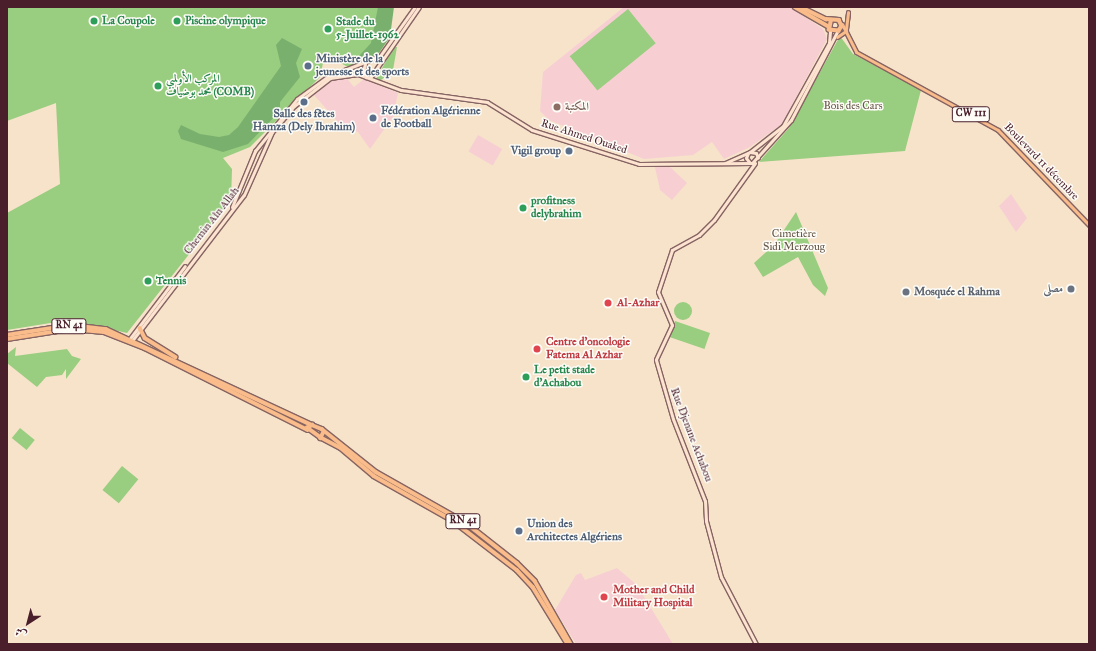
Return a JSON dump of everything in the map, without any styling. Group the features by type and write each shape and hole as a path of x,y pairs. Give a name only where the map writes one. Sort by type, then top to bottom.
{"highway":[{"path":"795,7 828,26 830,31 837,32 842,24 837,19 831,20 801,7"},
{"path":"828,26 831,20"},
{"name":"RN 41","path":"7,335 79,325 130,340 183,363 312,425"},
{"path":"140,328 145,338 183,363"},
{"name":"RN 41","path":"7,339 81,329 130,340 308,430"},
{"path":"312,425 324,432 322,438 308,430 312,425"},
{"name":"RN 41","path":"324,432 378,473 466,523 490,541 533,578 569,644"},
{"name":"RN 41","path":"322,438 342,448 374,476 452,520 526,579 569,644"},
{"path":"452,520 488,544 490,541"}],"main road":[{"path":"374,76 368,78 363,71 365,64 380,56 415,7"},
{"path":"375,80 374,76 383,59 419,7"},
{"path":"753,162 791,120 837,37 846,30 848,12"},
{"name":"Boulevard 11 décembre","path":"842,24 856,52 998,130 1089,225"},
{"path":"725,163 749,152 775,135 786,122 829,43 830,31"},
{"path":"837,32 837,37"},
{"path":"372,61 380,65"},
{"name":"Chemin Aîn Allah","path":"130,340 241,192 252,155 262,139 297,99 330,77 365,64"},
{"name":"Rue Ahmed Ouaked","path":"358,74 400,90 487,102 532,130 633,163 753,162"},
{"name":"Chemin Aîn Allah","path":"130,340 244,195 268,142 294,106 330,77 358,74"},
{"path":"262,139 268,142"},
{"path":"749,152 746,158 753,162"},
{"path":"749,152 756,153 753,162"},
{"name":"Rue Djenane Achabou","path":"753,162 751,171 714,220 699,235 672,250 658,292 672,325 656,360 673,419 705,501 707,524 721,577 756,644"},
{"path":"241,192 244,195"}],"shaded area":[{"path":"624,7 791,7 823,29 827,39 782,124 750,147 724,159 712,142 693,155 644,159 549,120 540,111 543,72"},
{"path":"345,76 354,87 364,79 398,93 393,117 370,149 358,132 347,127 345,130 314,95 335,78"},
{"path":"478,135 502,149 493,165 468,151"},
{"path":"655,167 670,167 687,183 672,200 660,190"},
{"path":"1011,194 1027,218 1016,232 999,206"},
{"name":"Mother and Child Military Hospital","path":"617,568 637,585 673,644 576,644 555,610 576,575 581,573 585,580"}],"green space":[{"path":"7,7 392,7 386,36 354,66 346,66 325,54 320,77 250,147 223,158 232,169 231,201 127,333 69,320 7,330 7,213 60,184 56,103 7,121"},
{"path":"378,7 394,7 390,37 377,56 348,68 371,43"},
{"path":"628,9 656,43 597,90 570,56"},
{"name":"Bois des Cars","path":"840,36 853,54 921,90 905,151 759,162 789,128"},
{"path":"282,38 302,49 296,63 300,77 280,102 280,111 248,144 223,152 181,139 178,131 181,125 200,134 219,137 229,135 238,127 281,66 276,45"},
{"path":"394,47 397,47 393,70 380,81 376,79"},
{"name":"Cimetière Sidi Merzoug","path":"796,212 828,288 825,296 813,285 798,257 763,277 754,263 774,245"},
{"path":"683,302 689,305 692,311 689,317 683,320 677,317 674,311 677,305"},
{"path":"675,321 710,333 704,349 669,337"},
{"path":"16,347 15,356 67,349 72,356 81,359 66,379 66,369 62,375 46,377 37,387 7,363 7,354"},
{"path":"20,428 35,440 27,450 12,438"},
{"path":"122,466 138,479 119,503 102,490"}],"place":[{"name":"La Coupole","path":"94,21"},
{"name":"Piscine olympique","path":"177,21"},
{"name":"Stade du 5-Juillet-1962","path":"328,29"},
{"name":"Ministère de la jeunesse et des sports","path":"308,66"},
{"name":"المركب الأولمبي محمد بوضياف (COMB)","path":"158,86"},
{"name":"Salle des fêtes Hamza (Dely Ibrahim)","path":"304,102"},
{"name":"المكتبة","path":"557,107"},
{"name":"Fédération Algérienne de Football","path":"373,118"},
{"name":"Vigil group","path":"569,151"},
{"name":"profitness delybrahim","path":"523,208"},
{"name":"Tennis","path":"148,281"},
{"name":"مصلى","path":"1071,289"},
{"name":"Mosquée el Rahma","path":"906,292"},
{"name":"Al-Azhar","path":"608,303"},
{"name":"Centre d'oncologie Fatema Al Azhar","path":"537,349"},
{"name":"Le petit stade d'Achabou","path":"526,377"},
{"name":"Union des Architectes Algériens","path":"519,531"},
{"name":"Mother and Child Military Hospital","path":"604,597"}]}
